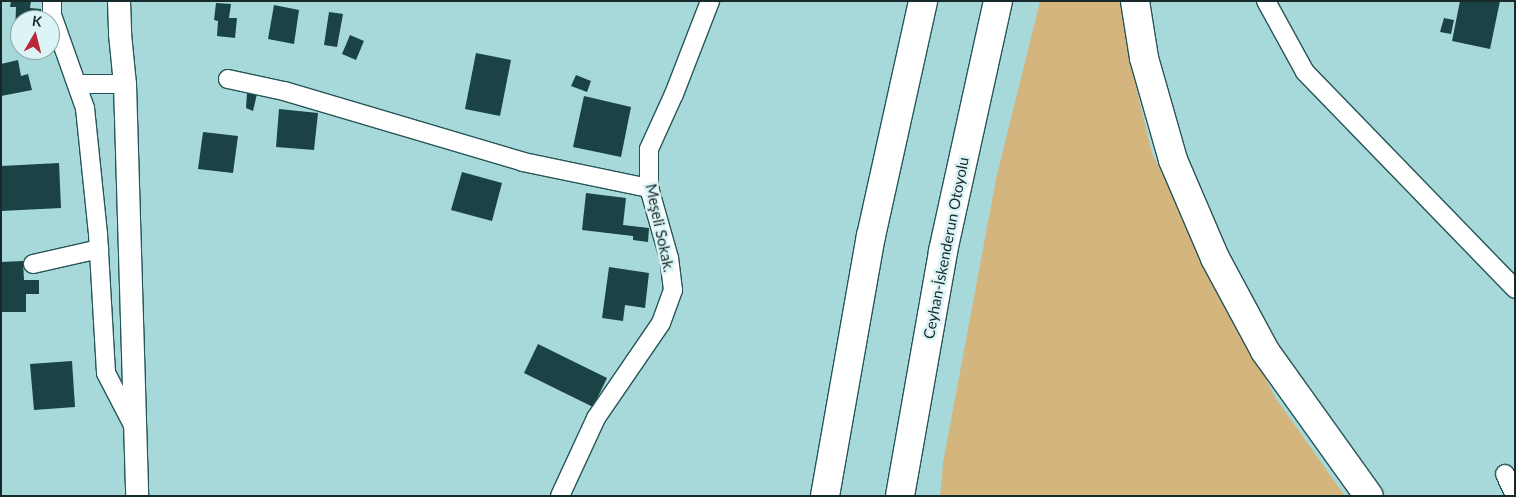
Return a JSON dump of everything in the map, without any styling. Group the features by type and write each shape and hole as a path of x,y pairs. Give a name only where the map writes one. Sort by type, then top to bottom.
{"highway":[{"path":"825,496 871,236 923,1"},
{"name":"Ceyhan-İskenderun Otoyolu","path":"900,496 943,250 998,1"},
{"path":"1135,1 1144,58 1174,160 1215,258 1265,351 1369,496"}],"street":[{"path":"52,1 52,15 85,108 99,249 106,373 135,428"},
{"path":"119,1 125,84 137,496"},
{"name":"Meşeli Sokak.","path":"560,496 596,418 661,323 673,290 669,258 649,188 649,149 674,94 710,1"},
{"path":"1266,1 1305,72 1515,289"},
{"path":"228,78 284,91 523,162 649,188"},
{"path":"77,84 125,84"},
{"path":"33,264 99,249"},
{"path":"1505,474 1515,495"}],"shaded area":[{"path":"1040,1 1121,1 1135,83 1152,153 1275,397 1345,496 940,496 943,463 996,179"}],"building":[{"path":"11,1 31,1 30,8 41,10 16,10 16,7 10,7"},
{"path":"1460,1 1500,1 1490,49 1452,41"},
{"path":"216,3 231,4 229,18 237,18 235,38 217,36 218,21 214,20"},
{"path":"274,5 299,10 294,44 268,39"},
{"path":"329,12 343,14 337,47 324,45"},
{"path":"1444,18 1454,20 1451,34 1440,32"},
{"path":"350,35 364,41 356,60 342,54"},
{"path":"476,53 511,60 500,116 465,109"},
{"path":"18,60 21,76 28,74 32,90 1,96 1,64"},
{"path":"576,75 591,81 587,92 571,86"},
{"path":"247,93 257,94 253,111 246,108"},
{"path":"584,96 631,107 621,157 573,147"},
{"path":"279,109 318,113 314,150 276,147"},
{"path":"203,132 238,136 233,173 198,169"},
{"path":"59,163 61,208 1,211 1,166"},
{"path":"462,172 502,183 492,221 451,210"},
{"path":"586,193 626,198 623,225 649,228 648,242 633,240 633,236 582,230"},
{"path":"23,261 24,280 39,280 39,294 26,294 26,312 1,312 1,262"},
{"path":"609,267 649,273 645,308 625,305 623,321 602,318"},
{"path":"538,344 607,378 593,407 524,373"},
{"path":"72,361 75,407 34,410 30,364"}]}
